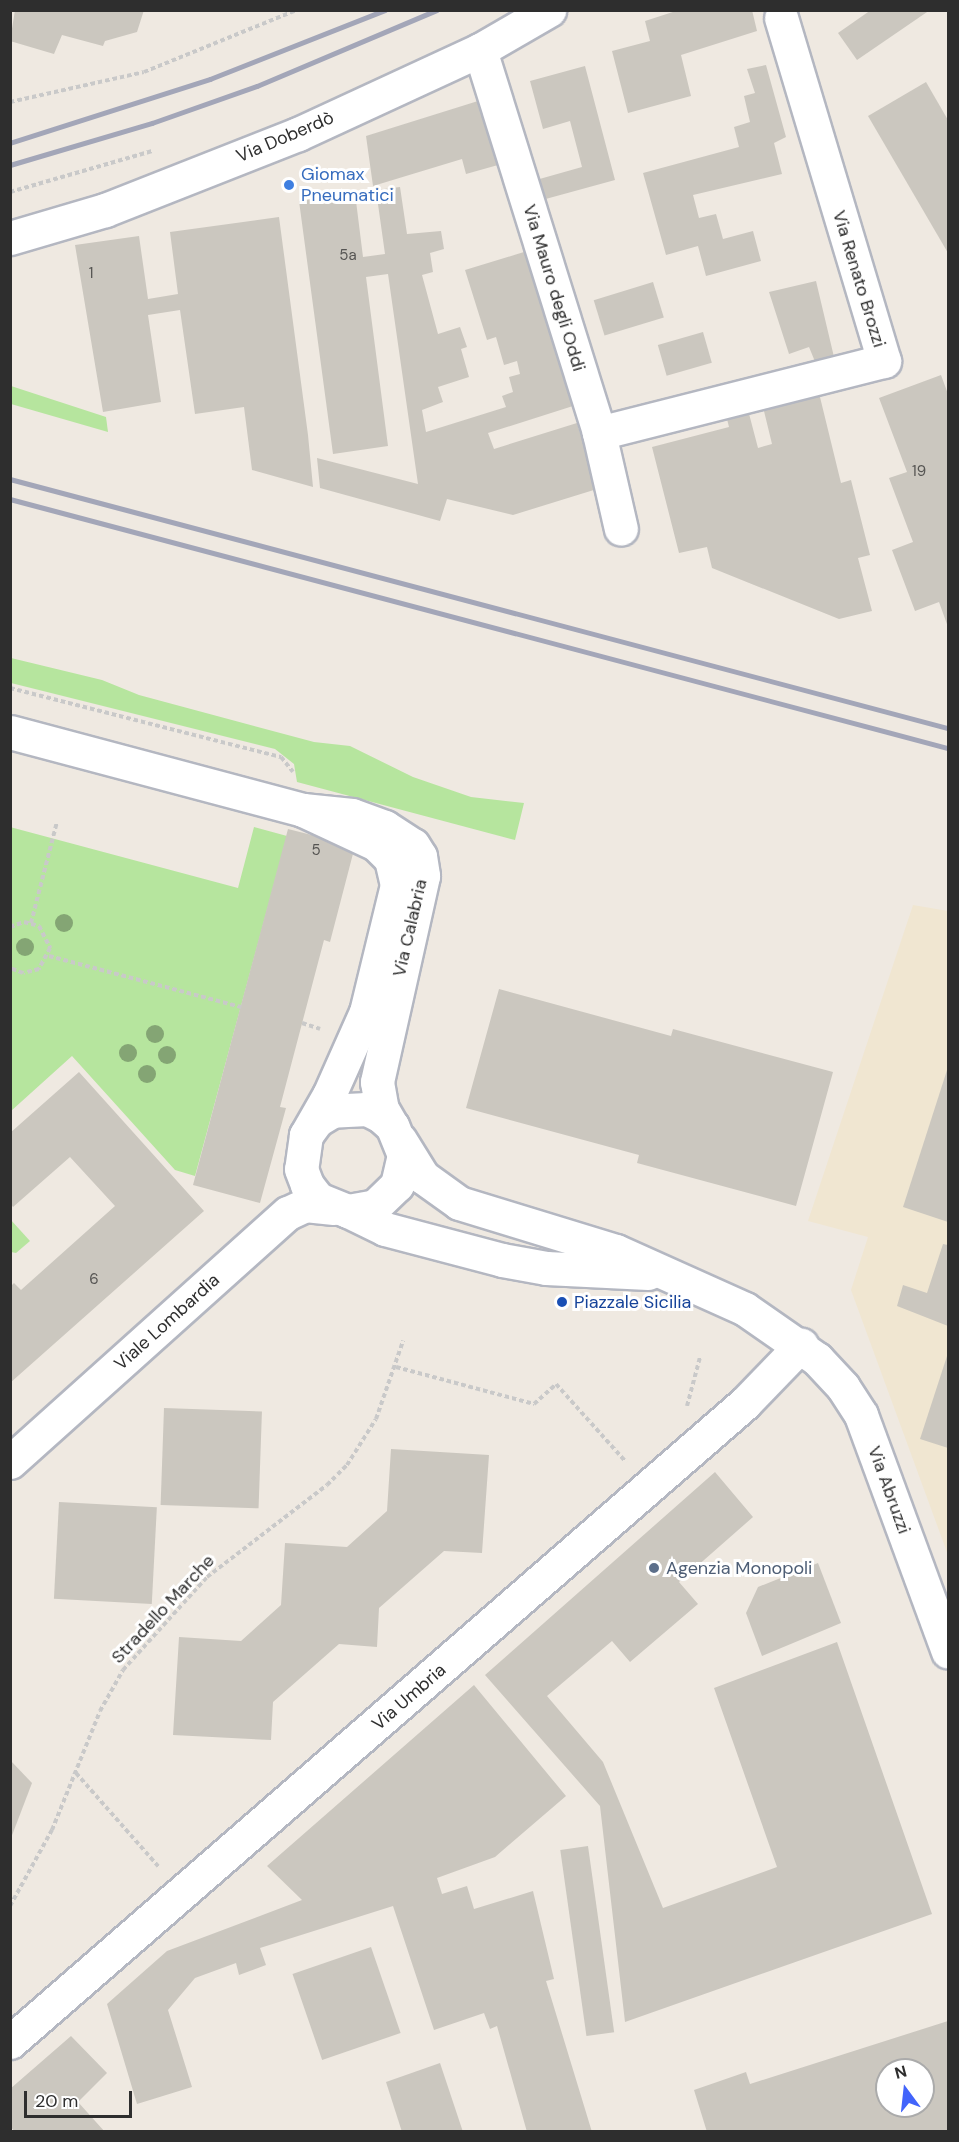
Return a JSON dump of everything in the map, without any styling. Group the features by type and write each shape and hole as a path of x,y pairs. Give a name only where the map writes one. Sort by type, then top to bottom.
{"street":[{"name":"Via Doberdò","path":"16,236 105,210 298,134 480,50 549,10"},
{"name":"Via Renato Brozzi","path":"599,434 884,361 785,13"},
{"name":"Via Mauro degli Oddi","path":"480,50 599,434 621,529"},
{"name":"Via Calabria","path":"10,732 303,810 371,821 407,838 420,856 423,876 377,1082 382,1109 396,1133"},
{"name":"Via Calabria","path":"303,810 376,844 391,860 398,885 366,1012 329,1095 306,1135"},
{"path":"679,1279 635,1271 546,1268 502,1260 386,1229 318,1199 304,1177 300,1152 306,1135 317,1120 332,1111 349,1107 367,1109 396,1133 423,1177 459,1203 605,1246 679,1279 745,1309 801,1345"},
{"name":"Viale Lombardia","path":"10,1462 288,1213 304,1205 341,1210 375,1206 397,1185 403,1171 396,1133"},
{"name":"Via Abruzzi","path":"801,1345 831,1373 861,1415 948,1652"},
{"name":"Via Umbria","path":"10,2042 183,1895 745,1403 801,1345"}],"path":[{"path":"10,102 144,72 297,10"},
{"path":"31,923 57,822"},
{"path":"10,927 31,923 46,933 49,956"},
{"path":"11,969 32,972 49,956"},
{"path":"49,956 241,1007"},
{"name":"Stradello Marche","path":"10,1906 52,1830 104,1704 132,1658 220,1565 327,1485 347,1465 376,1419 396,1367 403,1341"},
{"path":"396,1367 534,1404 556,1384 630,1467"},
{"path":"76,1773 183,1895"}],"shaded area":[{"path":"913,905 948,911 948,1555 851,1290 868,1237 808,1221"}],"green space":[{"path":"11,386 106,417 108,432 11,404"},
{"path":"11,658 102,680 139,695 314,742 350,746 413,777 471,797 524,803 515,840 297,782 294,764 275,749 11,683"},
{"path":"10,827 238,888 254,827 287,836 195,1176 175,1170 72,1056 11,1111"},
{"path":"10,1219 30,1241 16,1253 11,1252"}],"building":[{"path":"15,10 144,10 137,32 105,41 103,46 62,35 54,54 10,41"},
{"path":"679,10 752,10 757,31 681,55 691,96 628,113 612,51 650,41 645,21"},
{"path":"871,10 930,10 857,60 838,33"},
{"path":"766,65 786,137 774,143 782,174 693,195 699,218 716,214 723,239 753,231 761,261 706,276 698,246 666,255 643,173 739,147 734,127 750,122 744,96 755,93 747,69"},
{"path":"585,66 615,180 542,200 536,180 582,167 570,121 543,129 530,81"},
{"path":"926,82 948,120 948,253 868,116"},
{"path":"478,101 498,165 466,174 462,159 373,186 366,136"},
{"path":"400,187 407,234 441,231 444,249 430,253 433,272 422,275 438,334 460,327 467,347 461,349 469,377 438,387 443,402 422,410 426,432 506,407 502,396 513,392 509,377 520,374 517,361 504,365 496,337 487,340 465,270 524,252 573,406 488,433 494,449 577,423 597,489 513,515 447,499 440,521 320,488 317,458 418,484 388,274 366,277 388,446 333,454 299,201 355,193 363,257 385,254 376,190"},
{"path":"279,217 313,487 252,470 244,407 195,414 180,310 148,315 161,402 103,412 75,245 139,236 148,299 178,294 170,232"},
{"path":"816,281 834,357 816,364 809,347 789,354 769,292"},
{"path":"653,282 664,317 605,336 594,300"},
{"path":"703,332 712,363 667,376 658,345"},
{"path":"941,375 948,394 948,627 939,602 915,611 892,550 913,542 889,478 907,472 879,398"},
{"path":"819,393 841,483 851,480 870,555 858,558 872,611 839,619 712,568 707,547 679,553 652,447 729,427 725,411 747,406 758,448 772,444 763,407"},
{"path":"288,829 355,846 330,942 324,940 280,1107 286,1108 260,1203 193,1185"},
{"path":"499,989 671,1036 673,1029 833,1072 796,1206 637,1163 639,1155 466,1108"},
{"path":"948,1067 948,1222 903,1207"},
{"path":"79,1072 204,1211 10,1383 10,1287 14,1283 21,1290 115,1206 70,1157 13,1207 10,1203 10,1133"},
{"path":"943,1244 948,1245 948,1326 897,1306 903,1285 927,1293"},
{"path":"948,1353 948,1448 920,1439"},
{"path":"164,1408 262,1411 259,1508 161,1505"},
{"path":"391,1449 489,1455 482,1553 444,1551 379,1608 377,1647 339,1644 273,1702 271,1740 173,1735 179,1637 241,1641 281,1605 285,1543 347,1547 387,1511"},
{"path":"715,1472 753,1517 679,1582 698,1604 630,1662 612,1641 547,1696 603,1762 663,1908 777,1867 714,1688 837,1642 932,1914 625,2022 600,1806 485,1675"},
{"path":"59,1502 157,1507 152,1604 54,1599"},
{"path":"818,1563 841,1623 762,1656 746,1613 758,1587"},
{"path":"474,1685 566,1796 495,1857 437,1878 442,1894 467,1886 474,1909 533,1891 554,1979 546,1981 592,2132 527,2132 497,2026 490,2029 484,2013 434,2030 393,1906 260,1948 266,1965 239,1975 236,1963 195,1978 168,2010 192,2087 137,2104 107,2004 167,1951 302,1900 267,1866"},
{"path":"10,1760 32,1783 11,1838 10,1838"},
{"path":"588,1846 614,2032 586,2036 560,1850"},
{"path":"371,1947 401,2033 322,2060 293,1974"},
{"path":"948,2021 948,2132 707,2132 694,2090 746,2072 750,2084"},
{"path":"71,2036 107,2073 78,2102 105,2132 15,2132 10,2126 10,2089"},
{"path":"440,2063 463,2132 402,2132 386,2082"}],"railway":[{"path":"10,143 210,79 385,10"},
{"path":"10,165 152,123 257,86 437,10"},
{"path":"10,479 948,728"},
{"path":"10,499 948,748"}],"place":[{"name":"Giomax Pneumatici","path":"289,185"},
{"name":"Piazzale Sicilia","path":"562,1302"},
{"name":"Agenzia Monopoli","path":"654,1568"}]}
